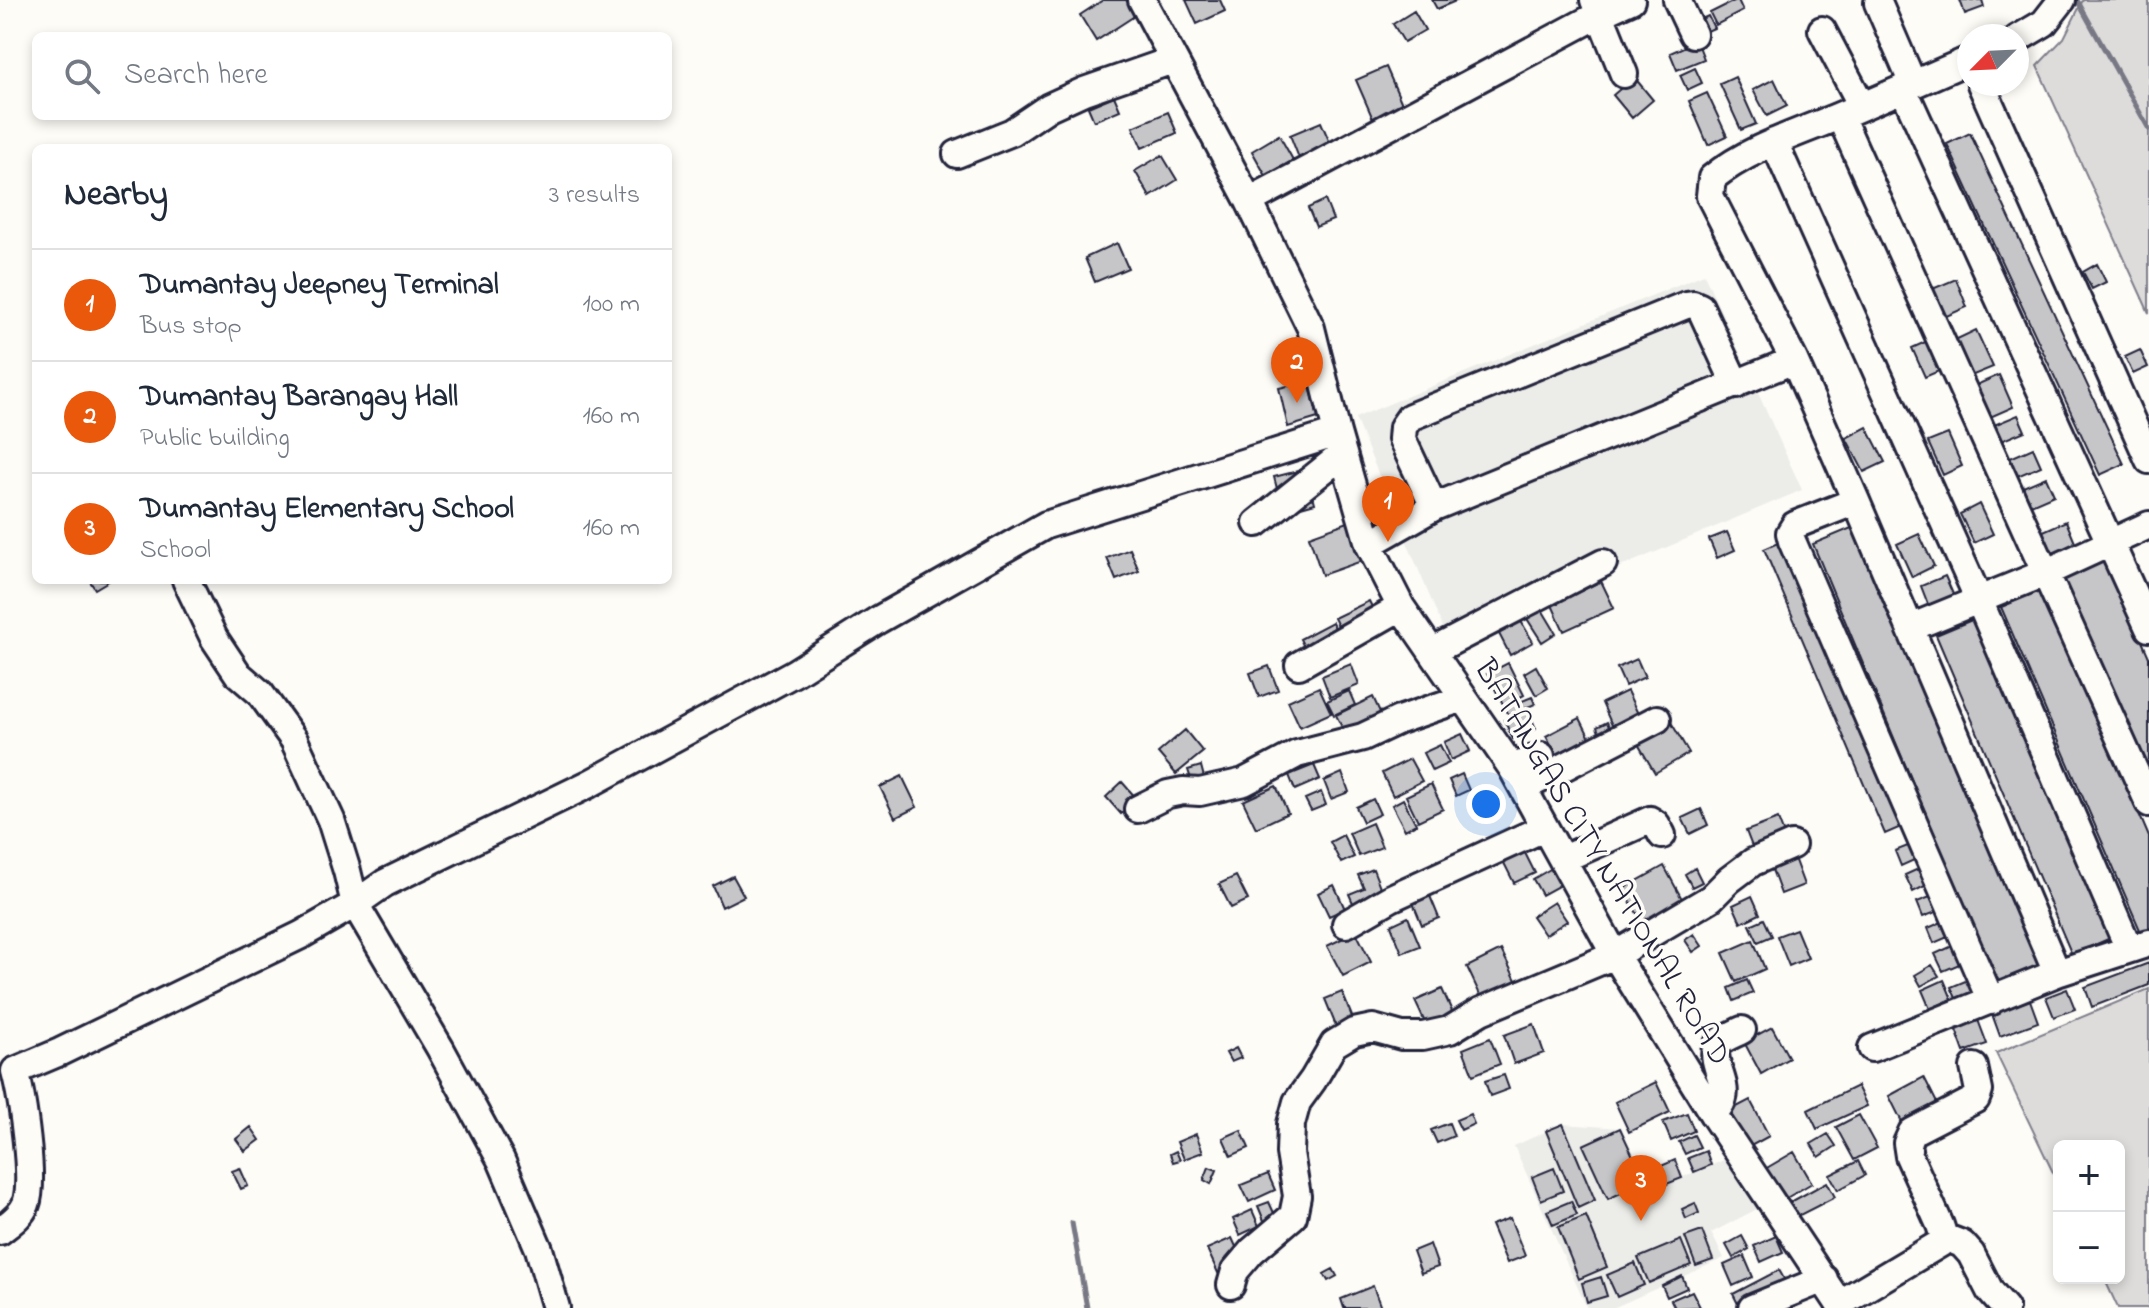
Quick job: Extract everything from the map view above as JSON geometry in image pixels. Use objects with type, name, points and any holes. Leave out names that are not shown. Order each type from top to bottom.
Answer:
[{"type":"street","name":"BATANGAS CITY NATIONAL ROAD","points":[[1142,0],[1249,201],[1311,328],[1369,544],[1401,607],[1517,778],[1615,955],[1713,1114],[1840,1306]]},
{"type":"street","points":[[1249,201],[1597,7],[1631,0]]},
{"type":"street","points":[[1677,0],[1693,34]]},
{"type":"street","points":[[2029,32],[2044,23],[2061,1]]},
{"type":"street","points":[[1878,3],[1908,86],[2149,628]]},
{"type":"street","points":[[1597,7],[1624,74]]},
{"type":"street","points":[[1822,30],[1851,111],[2045,573],[2149,803]]},
{"type":"street","points":[[957,154],[1012,132],[1049,107],[1084,91],[1173,60]]},
{"type":"street","points":[[1957,65],[1774,142],[1725,167],[1712,178],[1710,196],[1794,360],[2057,973]]},
{"type":"street","points":[[1986,96],[2149,460]]},
{"type":"street","points":[[1774,142],[1979,600],[2139,946],[2057,973],[1872,1048]]},
{"type":"street","points":[[1434,507],[1402,439],[1403,427],[1410,417],[1686,305],[1700,307],[1736,385]]},
{"type":"street","points":[[1369,544],[1434,507],[1794,360]]},
{"type":"street","points":[[1257,523],[1340,443]]},
{"type":"street","points":[[0,1231],[20,1214],[29,1193],[22,1098],[7,1073],[60,1052],[301,935],[385,883],[589,784],[794,673],[878,620],[1046,525],[1340,443]]},
{"type":"street","points":[[1856,501],[1795,525],[1790,533],[1792,541],[1991,1001]]},
{"type":"street","points":[[1910,628],[2045,573],[2149,525]]},
{"type":"street","points":[[1433,651],[1603,563]]},
{"type":"street","points":[[188,584],[214,638],[238,674],[260,693],[294,740],[331,820],[355,904],[440,1048],[501,1160],[539,1249],[556,1308]]},
{"type":"street","points":[[1299,665],[1401,607]]},
{"type":"street","points":[[1138,809],[1168,794],[1200,792],[1244,782],[1297,754],[1363,737],[1399,720],[1463,698]]},
{"type":"street","points":[[1517,778],[1657,719]]},
{"type":"street","points":[[1517,778],[1541,756]]},
{"type":"street","points":[[1563,859],[1650,820],[1662,835]]},
{"type":"street","points":[[1346,924],[1391,898],[1544,828]]},
{"type":"street","points":[[1231,1285],[1235,1271],[1252,1251],[1293,1216],[1297,1196],[1290,1153],[1291,1124],[1297,1102],[1334,1044],[1354,1032],[1373,1028],[1402,1036],[1423,1036],[1450,1030],[1481,1011],[1615,955],[1711,898],[1753,862],[1792,845]]},
{"type":"street","points":[[1713,1114],[1725,1095],[1716,1061],[1716,1048],[1721,1041],[1742,1030]]},
{"type":"street","points":[[1974,1067],[1979,1091],[1976,1099],[1912,1132],[1907,1143],[1909,1156],[1944,1237],[1962,1244],[1971,1254],[1990,1291],[2005,1308]]},
{"type":"street","points":[[1840,1306],[1941,1243],[1944,1237]]},
{"type":"street","points":[[1752,1308],[1824,1279]]},
{"type":"shaded area","points":[[2083,0],[2149,0],[2149,313],[2037,66],[2064,38]]},
{"type":"shaded area","points":[[1704,274],[1802,490],[1448,640],[1355,418]]},
{"type":"shaded area","points":[[2149,989],[2149,1308],[2118,1308],[2107,1284],[2125,1284],[2125,1140],[2053,1140],[2053,1172],[1996,1053]]},
{"type":"shaded area","points":[[1563,1124],[1620,1128],[1654,1189],[1729,1158],[1757,1209],[1711,1233],[1724,1258],[1613,1308],[1587,1308],[1514,1146]]},
{"type":"building","points":[[1103,0],[1126,0],[1136,15],[1096,41],[1080,15]]},
{"type":"building","points":[[1186,0],[1220,0],[1225,11],[1197,24]]},
{"type":"building","points":[[1432,0],[1458,0],[1437,9]]},
{"type":"building","points":[[1736,0],[1743,11],[1716,25],[1710,13]]},
{"type":"building","points":[[1960,0],[1982,0],[1984,7],[1965,14]]},
{"type":"building","points":[[1414,11],[1425,30],[1404,42],[1393,24]]},
{"type":"building","points":[[1708,16],[1714,28],[1705,32],[1699,20]]},
{"type":"building","points":[[1697,41],[1704,59],[1677,70],[1670,53]]},
{"type":"building","points":[[1386,67],[1403,106],[1373,119],[1356,80]]},
{"type":"building","points":[[1695,68],[1702,83],[1687,90],[1680,75]]},
{"type":"building","points":[[1634,77],[1653,100],[1632,118],[1613,95]]},
{"type":"building","points":[[1735,77],[1756,124],[1741,130],[1720,84]]},
{"type":"building","points":[[1774,79],[1787,106],[1767,116],[1753,90]]},
{"type":"building","points":[[1707,93],[1727,136],[1708,145],[1689,101]]},
{"type":"building","points":[[1114,96],[1120,110],[1094,121],[1088,107]]},
{"type":"building","points":[[1168,112],[1177,133],[1142,148],[1133,127]]},
{"type":"building","points":[[1321,122],[1331,145],[1299,158],[1290,135]]},
{"type":"building","points":[[1970,133],[2124,464],[2100,475],[1947,144]]},
{"type":"building","points":[[1279,135],[1293,160],[1266,176],[1252,151]]},
{"type":"building","points":[[1162,155],[1177,180],[1150,197],[1135,171]]},
{"type":"building","points":[[1325,200],[1333,220],[1316,227],[1308,208]]},
{"type":"building","points":[[1117,243],[1128,268],[1095,282],[1085,258]]},
{"type":"building","points":[[2097,264],[2106,282],[2092,289],[2083,272]]},
{"type":"building","points":[[1956,279],[1967,307],[1942,318],[1930,290]]},
{"type":"building","points":[[1976,330],[1993,367],[1971,376],[1955,340]]},
{"type":"building","points":[[1934,338],[1948,367],[1925,377],[1912,348]]},
{"type":"building","points":[[2140,350],[2148,367],[2133,374],[2125,357]]},
{"type":"building","points":[[1999,375],[2013,407],[1988,418],[1974,386]]},
{"type":"building","points":[[1309,381],[1318,418],[1288,427],[1279,388]]},
{"type":"building","points":[[2018,415],[2025,431],[2001,441],[1994,425]]},
{"type":"building","points":[[1867,427],[1885,462],[1864,472],[1846,438]]},
{"type":"building","points":[[1948,434],[1962,466],[1943,475],[1928,442]]},
{"type":"building","points":[[2033,448],[2041,466],[2015,477],[2008,459]]},
{"type":"building","points":[[1306,469],[1315,503],[1283,512],[1274,477]]},
{"type":"building","points":[[2046,477],[2054,495],[2031,505],[2023,487]]},
{"type":"building","points":[[1979,504],[1993,534],[1974,543],[1960,514]]},
{"type":"building","points":[[2066,521],[2076,545],[2051,556],[2041,532]]},
{"type":"building","points":[[1348,522],[1362,561],[1322,575],[1309,536]]},
{"type":"building","points":[[1861,524],[2047,972],[2000,992],[1813,544]]},
{"type":"building","points":[[1727,532],[1735,550],[1717,558],[1709,539]]},
{"type":"building","points":[[1919,534],[1934,566],[1912,577],[1897,544]]},
{"type":"building","points":[[1787,539],[1908,824],[1885,834],[1764,549]]},
{"type":"building","points":[[1130,549],[1139,571],[1116,580],[1107,558]]},
{"type":"building","points":[[2105,557],[2149,657],[2149,782],[2059,577]]},
{"type":"building","points":[[1945,576],[1956,601],[1931,612],[1921,586]]},
{"type":"building","points":[[1601,581],[1614,608],[1564,631],[1552,605]]},
{"type":"building","points":[[2043,589],[2149,837],[2149,935],[2143,937],[2001,607]]},
{"type":"building","points":[[1369,601],[1377,617],[1342,634],[1334,618]]},
{"type":"building","points":[[1541,608],[1556,633],[1542,642],[1526,617]]},
{"type":"building","points":[[1518,616],[1533,642],[1510,655],[1496,628]]},
{"type":"building","points":[[1979,617],[2115,936],[2072,955],[1936,635]]},
{"type":"building","points":[[1332,622],[1341,639],[1308,655],[1300,639]]},
{"type":"building","points":[[1637,659],[1645,677],[1625,686],[1617,668]]},
{"type":"building","points":[[1508,663],[1524,695],[1504,706],[1487,674]]},
{"type":"building","points":[[1351,664],[1359,685],[1330,697],[1322,676]]},
{"type":"building","points":[[1269,666],[1278,690],[1259,697],[1250,673]]},
{"type":"building","points":[[1536,666],[1548,688],[1536,695],[1524,673]]},
{"type":"building","points":[[1319,687],[1331,713],[1300,727],[1288,701]]},
{"type":"building","points":[[1349,691],[1355,705],[1334,715],[1327,701]]},
{"type":"building","points":[[1627,691],[1641,720],[1615,732],[1602,703]]},
{"type":"building","points":[[1373,697],[1385,723],[1348,740],[1336,715]]},
{"type":"building","points":[[1532,697],[1535,704],[1509,715],[1505,708]]},
{"type":"building","points":[[1528,710],[1536,729],[1513,739],[1504,720]]},
{"type":"building","points":[[1668,717],[1689,753],[1655,773],[1634,737]]},
{"type":"building","points":[[1580,718],[1594,746],[1560,763],[1546,736]]},
{"type":"building","points":[[1607,722],[1613,736],[1602,740],[1597,727]]},
{"type":"building","points":[[1185,730],[1203,752],[1176,774],[1158,753]]},
{"type":"building","points":[[1462,734],[1470,751],[1451,760],[1444,742]]},
{"type":"building","points":[[1440,745],[1449,763],[1432,771],[1423,753]]},
{"type":"building","points":[[1410,759],[1422,781],[1393,796],[1382,773]]},
{"type":"building","points":[[1314,765],[1320,779],[1295,790],[1289,775]]},
{"type":"building","points":[[1201,766],[1206,785],[1194,788],[1188,770]]},
{"type":"building","points":[[1342,773],[1349,792],[1331,799],[1324,781]]},
{"type":"building","points":[[1462,774],[1469,790],[1456,796],[1449,780]]},
{"type":"building","points":[[902,776],[917,807],[895,818],[880,787]]},
{"type":"building","points":[[1122,782],[1137,799],[1121,814],[1106,797]]},
{"type":"building","points":[[1431,784],[1443,809],[1418,821],[1406,796]]},
{"type":"building","points":[[1276,786],[1288,813],[1256,828],[1243,801]]},
{"type":"building","points":[[1321,792],[1326,805],[1311,811],[1305,799]]},
{"type":"building","points":[[1373,799],[1380,814],[1363,822],[1356,807]]},
{"type":"building","points":[[1403,799],[1416,824],[1405,830],[1392,805]]},
{"type":"building","points":[[1701,809],[1708,825],[1690,834],[1682,818]]},
{"type":"building","points":[[1778,819],[1788,845],[1756,857],[1746,831]]},
{"type":"building","points":[[1372,823],[1382,847],[1359,856],[1349,833]]},
{"type":"building","points":[[1343,835],[1354,857],[1341,863],[1330,842]]},
{"type":"building","points":[[1918,842],[1923,856],[1901,866],[1895,851]]},
{"type":"building","points":[[1521,845],[1535,873],[1514,883],[1500,855]]},
{"type":"building","points":[[1794,858],[1804,885],[1781,894],[1771,867]]},
{"type":"building","points":[[1927,865],[1935,881],[1913,892],[1905,875]]},
{"type":"building","points":[[1664,866],[1687,908],[1647,931],[1623,889]]},
{"type":"building","points":[[1552,868],[1562,884],[1542,895],[1533,879]]},
{"type":"building","points":[[1695,868],[1702,882],[1692,887],[1685,874]]},
{"type":"building","points":[[1373,869],[1382,892],[1357,912],[1349,894],[1364,888],[1358,875]]},
{"type":"building","points":[[733,876],[744,896],[722,907],[713,886]]},
{"type":"building","points":[[1236,876],[1248,900],[1231,908],[1219,884]]},
{"type":"building","points":[[1334,885],[1345,909],[1329,916],[1318,893]]},
{"type":"building","points":[[1938,894],[1944,909],[1923,917],[1917,902]]},
{"type":"building","points":[[1430,896],[1439,918],[1422,925],[1413,903]]},
{"type":"building","points":[[1752,896],[1760,914],[1741,923],[1733,905]]},
{"type":"building","points":[[1554,902],[1567,921],[1545,935],[1532,916]]},
{"type":"building","points":[[1408,917],[1420,946],[1402,953],[1391,925]]},
{"type":"building","points":[[1951,918],[1957,933],[1934,943],[1928,928]]},
{"type":"building","points":[[1764,919],[1772,936],[1758,942],[1750,925]]},
{"type":"building","points":[[1796,929],[1808,958],[1789,966],[1777,936]]},
{"type":"building","points":[[1356,932],[1371,962],[1343,976],[1327,946]]},
{"type":"building","points":[[1694,934],[1702,946],[1693,952],[1685,940]]},
{"type":"building","points":[[1753,940],[1765,969],[1736,982],[1723,953]]},
{"type":"building","points":[[1961,942],[1969,960],[1943,971],[1935,954]]},
{"type":"building","points":[[1501,950],[1517,982],[1482,999],[1467,967]]},
{"type":"building","points":[[2149,963],[2149,985],[2092,1007],[2085,987]]},
{"type":"building","points":[[1932,965],[1939,976],[1921,986],[1915,975]]},
{"type":"building","points":[[1975,977],[1982,995],[1959,1005],[1951,987]]},
{"type":"building","points":[[1747,980],[1753,993],[1734,1001],[1729,988]]},
{"type":"building","points":[[1944,980],[1952,999],[1930,1009],[1922,990]]},
{"type":"building","points":[[1442,989],[1455,1018],[1428,1029],[1415,1001]]},
{"type":"building","points":[[2067,989],[2075,1009],[2054,1017],[2046,997]]},
{"type":"building","points":[[1342,992],[1353,1019],[1336,1026],[1325,999]]},
{"type":"building","points":[[2030,1000],[2038,1022],[2000,1036],[1992,1014]]},
{"type":"building","points":[[1978,1020],[1987,1044],[1964,1052],[1955,1027]]},
{"type":"building","points":[[1534,1024],[1544,1053],[1514,1064],[1504,1035]]},
{"type":"building","points":[[1772,1027],[1789,1058],[1761,1074],[1744,1042]]},
{"type":"building","points":[[1490,1038],[1500,1064],[1473,1075],[1463,1049]]},
{"type":"building","points":[[1236,1048],[1241,1058],[1231,1062],[1226,1053]]},
{"type":"building","points":[[1504,1075],[1509,1089],[1490,1096],[1485,1081]]},
{"type":"building","points":[[1924,1077],[1939,1107],[1904,1126],[1889,1096]]},
{"type":"building","points":[[1656,1082],[1670,1112],[1629,1132],[1615,1102]]},
{"type":"building","points":[[1857,1086],[1867,1106],[1817,1129],[1808,1110]]},
{"type":"building","points":[[1750,1100],[1769,1136],[1749,1147],[1729,1111]]},
{"type":"building","points":[[1687,1113],[1694,1131],[1671,1141],[1663,1122]]},
{"type":"building","points":[[1470,1114],[1474,1124],[1461,1130],[1456,1120]]},
{"type":"building","points":[[1859,1115],[1877,1148],[1854,1160],[1836,1127]]},
{"type":"building","points":[[1449,1123],[1454,1136],[1437,1143],[1431,1130]]},
{"type":"building","points":[[1563,1124],[1595,1200],[1578,1208],[1546,1131]]},
{"type":"building","points":[[251,1127],[260,1140],[245,1151],[236,1139]]},
{"type":"building","points":[[1620,1128],[1645,1182],[1608,1199],[1583,1145]]},
{"type":"building","points":[[1241,1130],[1249,1148],[1231,1156],[1223,1138]]},
{"type":"building","points":[[1196,1134],[1203,1152],[1184,1159],[1177,1142]]},
{"type":"building","points":[[1828,1134],[1836,1146],[1819,1157],[1811,1144]]},
{"type":"building","points":[[1694,1135],[1700,1147],[1685,1154],[1679,1142]]},
{"type":"building","points":[[1176,1151],[1180,1160],[1173,1162],[1170,1154]]},
{"type":"building","points":[[1706,1151],[1711,1165],[1694,1172],[1688,1158]]},
{"type":"building","points":[[1794,1152],[1812,1183],[1783,1200],[1765,1169]]},
{"type":"building","points":[[1675,1160],[1682,1178],[1654,1189],[1647,1172]]},
{"type":"building","points":[[1858,1161],[1865,1175],[1838,1190],[1830,1175]]},
{"type":"building","points":[[1209,1167],[1217,1170],[1211,1184],[1204,1180]]},
{"type":"building","points":[[240,1168],[248,1186],[241,1189],[232,1171]]},
{"type":"building","points":[[1554,1168],[1563,1191],[1541,1200],[1532,1177]]},
{"type":"building","points":[[1268,1174],[1275,1190],[1249,1202],[1241,1185]]},
{"type":"building","points":[[1827,1182],[1835,1197],[1794,1218],[1787,1204]]},
{"type":"building","points":[[1571,1201],[1577,1215],[1553,1225],[1547,1211]]},
{"type":"building","points":[[1269,1202],[1279,1224],[1267,1228],[1258,1206]]},
{"type":"building","points":[[1695,1203],[1699,1213],[1686,1219],[1682,1209]]},
{"type":"building","points":[[1252,1210],[1259,1226],[1240,1235],[1233,1219]]},
{"type":"building","points":[[1586,1216],[1607,1267],[1579,1279],[1558,1227]]},
{"type":"building","points":[[1510,1218],[1525,1256],[1507,1263],[1491,1225]]},
{"type":"building","points":[[1702,1231],[1713,1260],[1696,1266],[1685,1237]]},
{"type":"building","points":[[1742,1236],[1749,1249],[1733,1258],[1726,1245]]},
{"type":"building","points":[[1776,1236],[1783,1252],[1761,1262],[1754,1246]]},
{"type":"building","points":[[1232,1238],[1243,1262],[1218,1273],[1207,1249]]},
{"type":"building","points":[[1681,1240],[1691,1265],[1649,1283],[1638,1258]]},
{"type":"building","points":[[1430,1244],[1438,1267],[1421,1273],[1413,1251]]},
{"type":"building","points":[[1744,1256],[1753,1277],[1733,1286],[1724,1265]]},
{"type":"building","points":[[1635,1263],[1644,1285],[1617,1297],[1607,1275]]},
{"type":"building","points":[[1333,1269],[1337,1276],[1328,1281],[1324,1274]]},
{"type":"building","points":[[1779,1270],[1787,1284],[1740,1308],[1733,1294]]},
{"type":"building","points":[[1682,1276],[1687,1288],[1667,1297],[1662,1286]]},
{"type":"building","points":[[1601,1277],[1607,1296],[1587,1302],[1582,1283]]},
{"type":"building","points":[[1373,1286],[1381,1308],[1344,1308],[1341,1299]]},
{"type":"building","points":[[1692,1291],[1700,1307],[1675,1308],[1671,1300]]},
{"type":"waterway","points":[[2077,0],[2149,129]]},
{"type":"waterway","points":[[1072,1223],[1087,1308]]},
{"type":"place","name":"Dumantay Barangay Hall","points":[[1297,403]]},
{"type":"place","name":"Dumantay Jeepney Terminal","points":[[1388,542]]},
{"type":"place","name":"Dumantay Elementary School","points":[[1641,1221]]}]
